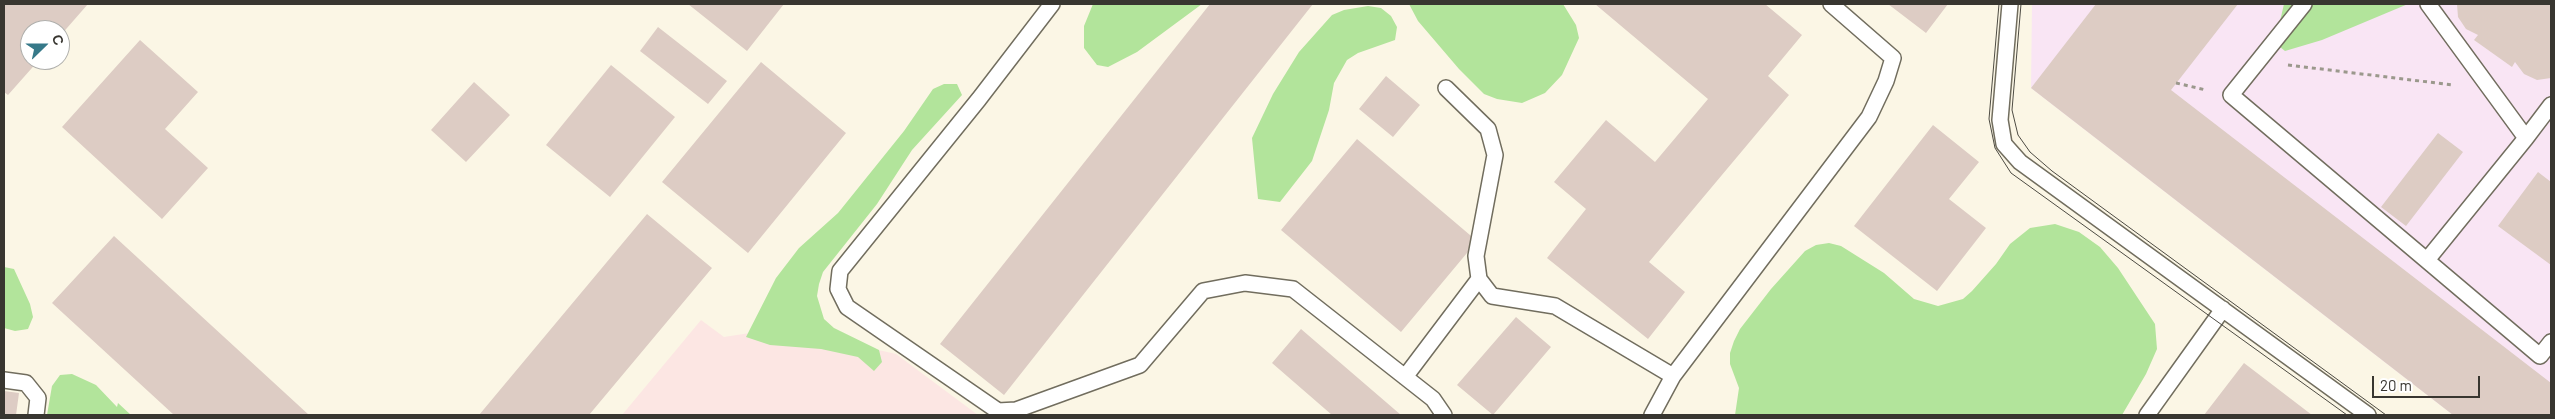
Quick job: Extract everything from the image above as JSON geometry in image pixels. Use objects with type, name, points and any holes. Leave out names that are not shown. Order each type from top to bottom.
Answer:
[{"type":"lane","points":[[1052,4],[979,99],[840,271],[838,289],[847,307],[998,410],[1016,410],[1140,365],[1202,291],[1245,282],[1293,289],[1405,377],[1432,400],[1444,415]]},
{"type":"lane","points":[[1652,415],[1673,376],[1869,117],[1886,81],[1893,58],[1831,4]]},
{"type":"lane","points":[[2010,4],[2000,120],[2004,144],[2020,162],[2368,415]]},
{"type":"lane","points":[[2304,4],[2231,95],[2540,356],[2551,342]]},
{"type":"lane","points":[[2431,5],[2526,138]]},
{"type":"lane","points":[[1446,88],[1488,130],[1495,155],[1476,256],[1479,279],[1492,296],[1555,306],[1673,376]]},
{"type":"lane","points":[[2427,260],[2551,105]]},
{"type":"lane","points":[[1405,377],[1479,279]]},
{"type":"lane","points":[[2147,415],[2223,309]]},
{"type":"lane","points":[[4,380],[26,383],[38,398],[36,415]]},
{"type":"path","points":[[2258,62],[2490,89]]},
{"type":"shaded area","points":[[2032,4],[2551,4],[2551,415],[2453,415],[2031,88]]},
{"type":"shaded area","points":[[701,320],[724,337],[782,328],[896,354],[978,415],[622,415]]},
{"type":"green space","points":[[1093,4],[1202,4],[1137,52],[1108,67],[1097,65],[1084,48],[1084,26]]},
{"type":"green space","points":[[1409,4],[1563,4],[1576,25],[1579,38],[1562,75],[1545,93],[1522,103],[1497,99],[1484,94],[1459,69],[1418,21]]},
{"type":"green space","points":[[2284,4],[2408,4],[2322,40],[2285,51],[2275,43]]},
{"type":"green space","points":[[1368,6],[1381,8],[1391,16],[1397,27],[1395,40],[1358,53],[1347,60],[1334,83],[1329,110],[1312,161],[1280,202],[1258,199],[1252,138],[1273,94],[1299,52],[1332,15],[1344,10]]},
{"type":"green space","points":[[944,84],[957,84],[962,95],[912,150],[877,204],[823,272],[819,284],[817,296],[824,319],[834,328],[879,350],[882,362],[874,371],[858,357],[821,349],[770,345],[746,337],[776,278],[799,248],[838,213],[904,131],[933,89]]},
{"type":"green space","points":[[2055,224],[2079,232],[2100,247],[2118,268],[2155,324],[2157,349],[2146,374],[2122,415],[1735,415],[1739,388],[1730,364],[1730,353],[1734,341],[1740,329],[1771,289],[1805,251],[1816,245],[1829,243],[1841,246],[1884,273],[1914,299],[1938,306],[1963,299],[1996,264],[2010,244],[2030,228]]},
{"type":"green space","points":[[4,267],[14,269],[30,304],[33,317],[28,329],[15,331],[4,328]]},
{"type":"green space","points":[[72,374],[96,385],[117,407],[118,403],[131,415],[47,415],[52,386],[60,375]]},
{"type":"building","points":[[4,4],[88,4],[70,25],[70,20],[20,20],[20,70],[30,70],[8,95],[4,92]]},
{"type":"building","points":[[688,4],[784,4],[747,51]]},
{"type":"building","points":[[1210,4],[1313,4],[1004,395],[940,344]]},
{"type":"building","points":[[1595,4],[1765,4],[1802,35],[1768,76],[1789,95],[1649,262],[1685,292],[1648,339],[1547,258],[1586,209],[1554,182],[1606,120],[1655,162],[1708,99]]},
{"type":"building","points":[[1888,4],[1948,4],[1926,33]]},
{"type":"building","points":[[2096,4],[2238,4],[2171,90],[2551,383],[2551,415],[2453,415],[2031,88]]},
{"type":"building","points":[[2457,4],[2551,4],[2551,78],[2537,80],[2524,74],[2515,62],[2512,67],[2474,40],[2478,35],[2466,29],[2458,17]]},
{"type":"building","points":[[658,27],[727,81],[708,104],[640,51]]},
{"type":"building","points":[[140,40],[198,92],[165,129],[208,168],[162,219],[62,127]]},
{"type":"building","points":[[761,62],[846,133],[748,253],[662,182]]},
{"type":"building","points":[[611,65],[675,117],[610,197],[546,145]]},
{"type":"building","points":[[1386,76],[1420,105],[1393,137],[1359,109]]},
{"type":"building","points":[[474,82],[510,115],[466,162],[431,130]]},
{"type":"building","points":[[1933,125],[1979,162],[1949,199],[1986,228],[1937,291],[1854,226]]},
{"type":"building","points":[[2438,133],[2463,152],[2406,226],[2381,207]]},
{"type":"building","points":[[1357,139],[1477,241],[1401,332],[1281,230]]},
{"type":"building","points":[[2538,172],[2551,182],[2551,265],[2498,226]]},
{"type":"building","points":[[647,214],[712,268],[589,415],[479,415]]},
{"type":"building","points":[[114,236],[309,415],[174,415],[52,303]]},
{"type":"building","points":[[1516,317],[1551,347],[1493,415],[1457,385]]},
{"type":"building","points":[[1301,329],[1401,415],[1332,415],[1272,363]]},
{"type":"building","points":[[2244,363],[2312,415],[2204,415]]},
{"type":"building","points":[[4,391],[19,393],[16,415],[4,415]]},
{"type":"tram line","points":[[1999,4],[1989,119],[1995,148],[2011,173],[2347,415]]},
{"type":"tram line","points":[[2021,4],[2012,110],[2018,135],[2030,152],[2052,171],[2386,415]]}]
